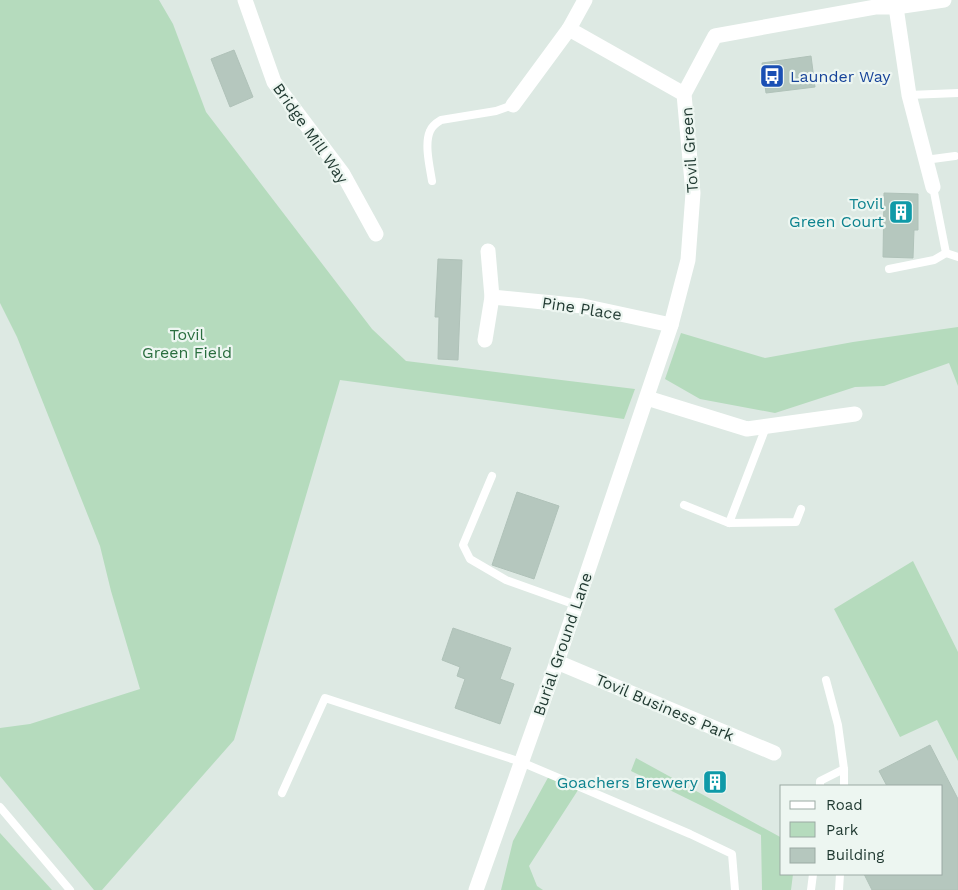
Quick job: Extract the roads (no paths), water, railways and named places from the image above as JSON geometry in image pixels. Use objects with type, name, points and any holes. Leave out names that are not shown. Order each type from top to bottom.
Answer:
[{"type":"street","name":"Bridge Mill Way","points":[[245,0],[274,82],[343,174],[376,234]]},
{"type":"street","points":[[513,105],[569,28],[585,0]]},
{"type":"street","points":[[874,4],[896,7],[944,0]]},
{"type":"street","name":"Tovil Green","points":[[646,398],[671,325],[688,260],[693,192],[684,94],[715,36],[874,4]]},
{"type":"street","points":[[896,7],[909,95],[933,187]]},
{"type":"street","points":[[569,28],[684,94]]},
{"type":"street","points":[[485,340],[492,297],[488,250]]},
{"type":"street","name":"Pine Place","points":[[492,297],[583,306],[671,325]]},
{"type":"street","points":[[646,398],[747,429],[855,414]]},
{"type":"street","name":"Burial Ground Lane","points":[[476,890],[646,398]]},
{"type":"street","name":"Tovil Business Park","points":[[556,662],[774,753]]},
{"type":"lane","points":[[909,95],[958,93]]},
{"type":"lane","points":[[432,181],[428,143],[429,132],[434,125],[441,120],[496,111],[513,105]]},
{"type":"lane","points":[[925,160],[955,156]]},
{"type":"lane","points":[[933,187],[946,253]]},
{"type":"lane","points":[[889,269],[934,260],[946,253],[958,257]]},
{"type":"lane","points":[[729,523],[766,427]]},
{"type":"lane","points":[[492,476],[463,545],[470,559],[506,580],[576,605]]},
{"type":"lane","points":[[684,505],[729,523],[796,522],[800,509]]},
{"type":"lane","points":[[826,680],[838,725],[844,769],[844,785]]},
{"type":"lane","points":[[282,793],[325,698],[521,762],[732,854],[735,890]]},
{"type":"lane","points":[[820,785],[820,781],[844,769]]},
{"type":"lane","points":[[0,807],[70,890]]},
{"type":"lane","points":[[811,890],[812,875]]},
{"type":"lane","points":[[839,890],[840,875]]},
{"type":"place","name":"Launder Way","points":[[772,76]]},
{"type":"place","name":"Tovil Green Court","points":[[901,212]]},
{"type":"place","name":"Goachers Brewery","points":[[715,782]]},
{"type":"park label","name":"Tovil Green Field","points":[[187,343]]}]
